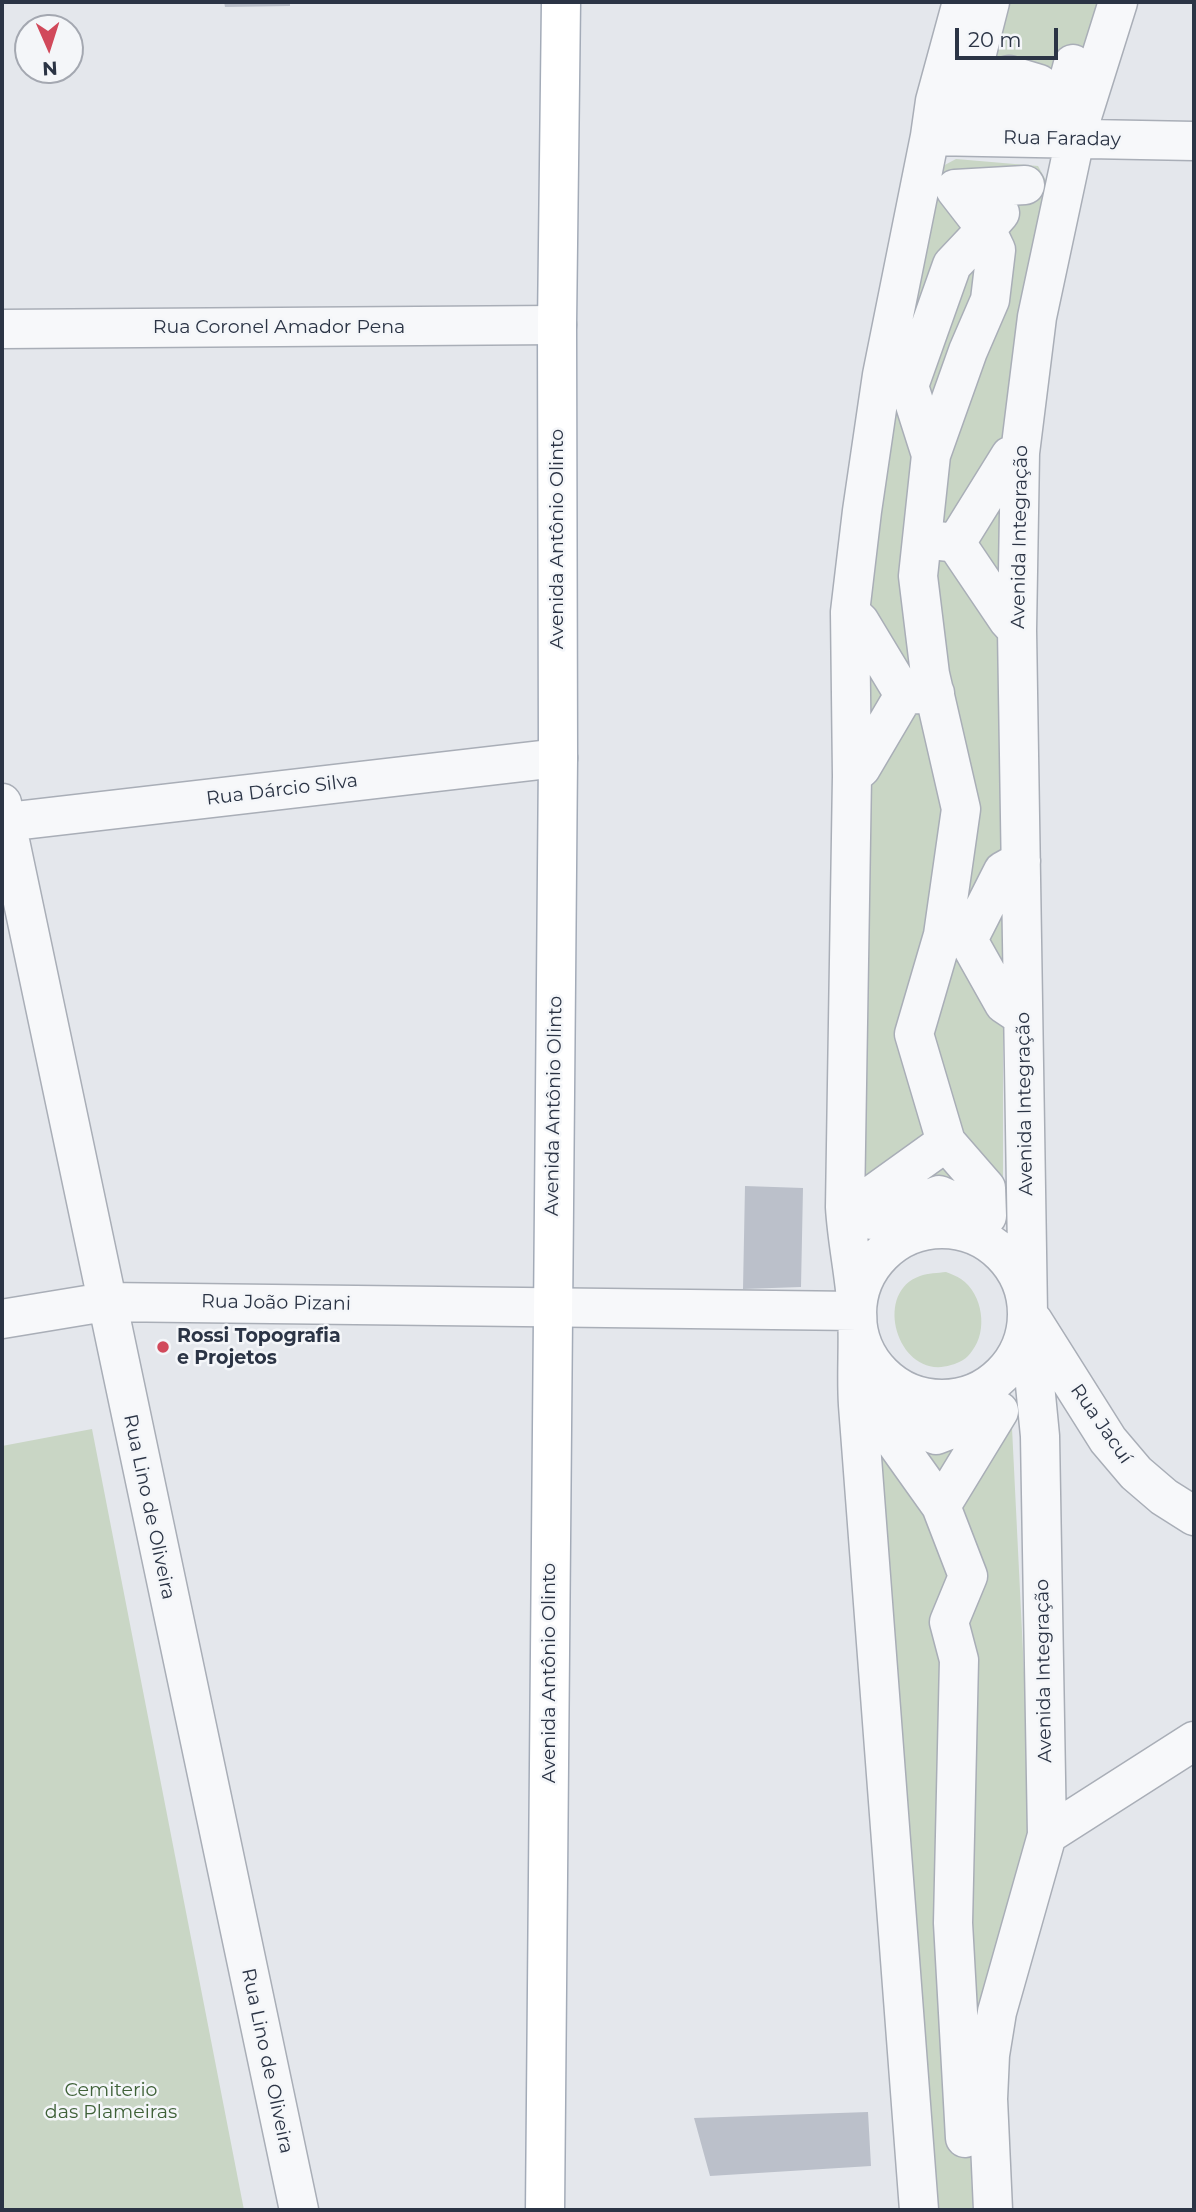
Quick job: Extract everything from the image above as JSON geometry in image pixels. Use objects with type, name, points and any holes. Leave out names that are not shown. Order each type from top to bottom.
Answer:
[{"type":"main road","name":"Avenida Antônio Olinto","points":[[545,2210],[558,758],[557,325],[561,2]]},
{"type":"street","points":[[919,2210],[858,1405],[857,1311],[860,1291],[868,1273],[880,1256],[895,1243],[914,1234],[953,1230],[973,1235],[991,1244],[1006,1258],[1018,1274],[1028,1313],[1026,1332],[1019,1350],[996,1380],[961,1397],[942,1399],[923,1396],[904,1390],[888,1380],[875,1366],[859,1331],[857,1311],[847,1237],[845,1207],[852,776],[850,612],[882,375],[944,110],[962,2]]},
{"type":"street","points":[[944,110],[990,2]]},
{"type":"street","points":[[944,110],[978,83],[1009,75],[1039,84],[1061,102],[1090,2]]},
{"type":"street","name":"Avenida Integração","points":[[993,2210],[988,2099],[990,2055],[997,2011],[1047,1835],[1040,1436],[1028,1313],[1017,631],[1020,453],[1037,317],[1074,139],[1118,2]]},
{"type":"street","name":"Rua Faraday","points":[[944,110],[1074,139],[1194,141]]},
{"type":"street","points":[[986,229],[952,265],[909,386],[931,455],[939,541],[1017,631]]},
{"type":"street","name":"Rua Coronel Amador Pena","points":[[2,329],[557,325]]},
{"type":"street","points":[[852,776],[919,694],[930,674],[918,576],[939,541],[1010,456],[1020,453]]},
{"type":"street","points":[[850,612],[919,694],[961,809],[956,938],[1004,1004],[1023,1016]]},
{"type":"street","name":"Rua Dárcio Silva","points":[[4,813],[558,758]]},
{"type":"street","name":"Rua Lino de Oliveira","points":[[4,813],[299,2210]]},
{"type":"street","points":[[946,1142],[915,1034],[956,938],[1003,871],[1021,861]]},
{"type":"street","name":"Rua João Pizani","points":[[2,1319],[106,1302],[857,1311]]},
{"type":"street","name":"Rua Jacuí","points":[[1028,1313],[1108,1440],[1136,1473],[1194,1516]]},
{"type":"street","points":[[941,1506],[968,1576],[948,1622],[959,1660],[953,1923],[969,2210]]},
{"type":"street","points":[[1047,1835],[1194,1741]]},
{"type":"green space","points":[[978,2],[1097,2],[1067,111],[949,108]]},
{"type":"green space","points":[[956,159],[1038,166],[1048,184],[1003,871],[1003,1249],[968,1223],[934,1219],[895,1232],[860,1256],[861,570],[941,167]]},
{"type":"green space","points":[[946,1272],[961,1279],[974,1294],[981,1313],[980,1333],[970,1354],[960,1362],[933,1367],[917,1361],[905,1349],[895,1316],[897,1299],[905,1285],[920,1276]]},
{"type":"green space","points":[[1010,1387],[1030,1795],[1026,1850],[968,2107],[973,2210],[929,2210],[864,1394],[947,1418],[980,1408]]},
{"type":"green space","name":"Cemiterio das Plameiras","points":[[92,1429],[244,2210],[2,2210],[2,1446]]},
{"type":"building","points":[[224,2],[290,2],[290,6],[225,7]]},
{"type":"building","points":[[745,1186],[803,1188],[801,1287],[743,1289]]},
{"type":"building","points":[[868,2112],[871,2166],[710,2176],[694,2118]]},
{"type":"place","name":"Rossi Topografia e Projetos","points":[[163,1347]]}]
